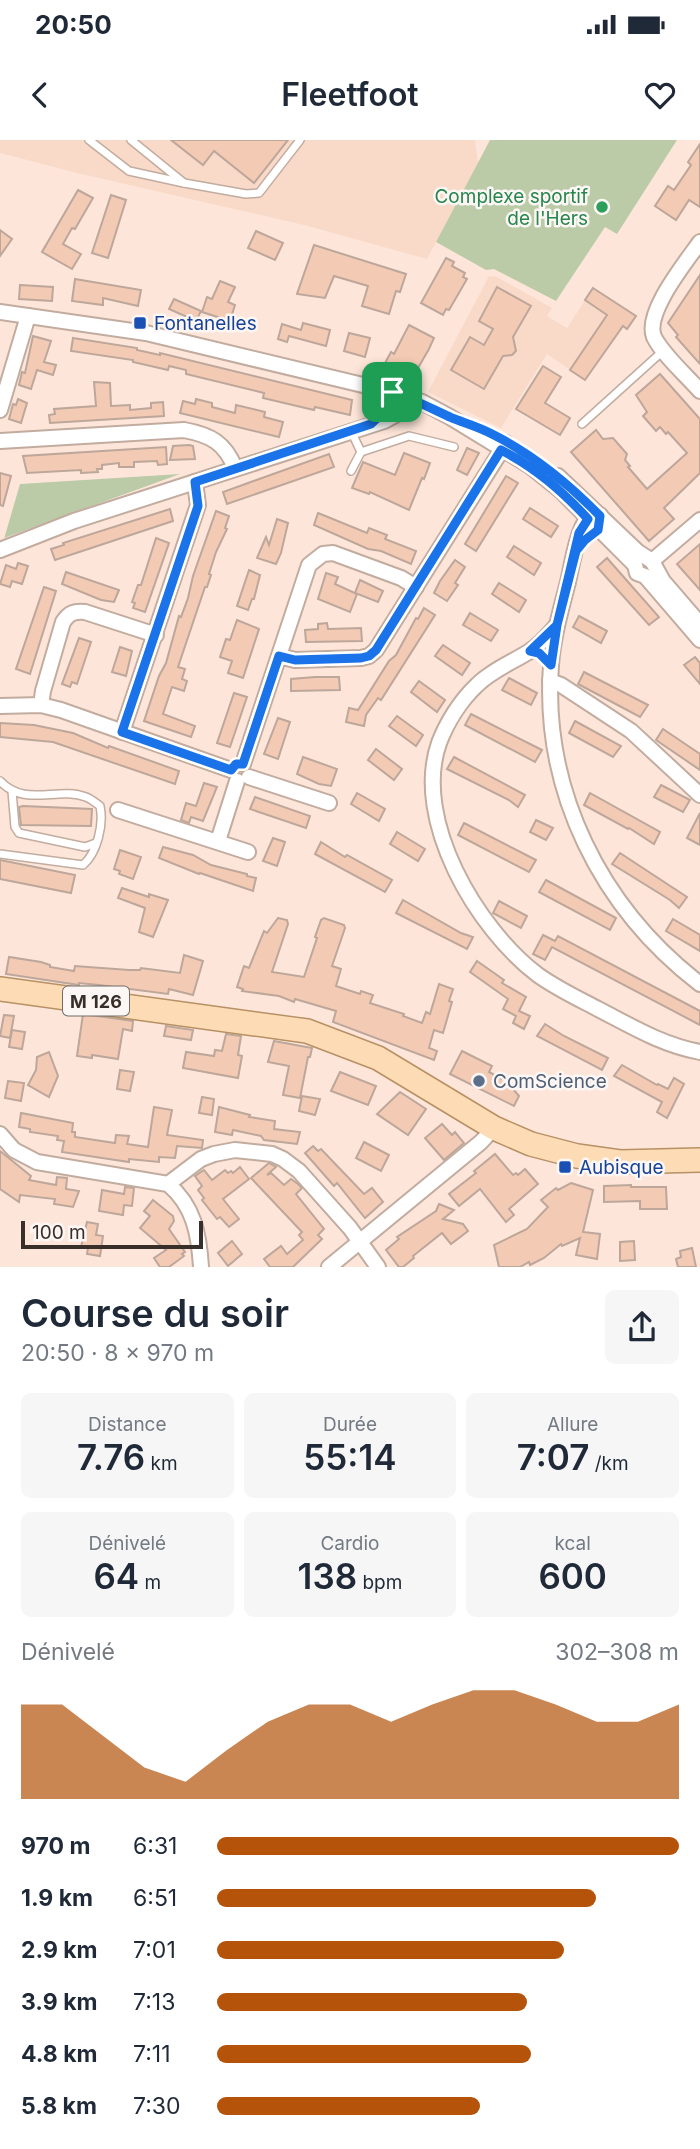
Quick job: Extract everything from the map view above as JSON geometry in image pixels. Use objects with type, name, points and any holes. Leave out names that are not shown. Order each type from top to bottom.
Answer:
[{"type":"main road","name":"M 126","points":[[0,989],[307,1031],[377,1058],[494,1128],[531,1143],[587,1158],[643,1163],[700,1160]]},
{"type":"street","points":[[700,242],[655,311],[652,327],[654,336],[664,350],[700,391]]},
{"type":"street","points":[[0,312],[145,333],[407,397],[504,446],[550,480],[663,581],[700,624]]},
{"type":"street","points":[[0,410],[28,316]]},
{"type":"street","points":[[371,424],[386,410],[392,392]]},
{"type":"street","points":[[0,550],[74,522],[371,424],[394,415],[402,408],[407,397]]},
{"type":"street","points":[[0,441],[184,430],[214,440],[228,453],[235,468]]},
{"type":"street","points":[[279,656],[295,660],[361,658],[376,650],[504,446]]},
{"type":"street","points":[[122,732],[198,506],[195,482]]},
{"type":"street","points":[[646,565],[700,520]]},
{"type":"street","points":[[596,522],[576,551],[557,625],[550,681],[551,729],[556,758],[576,827],[603,878],[644,933],[700,984]]},
{"type":"street","points":[[218,841],[309,565],[323,554],[333,553],[401,578],[416,587]]},
{"type":"street","points":[[646,565],[700,639]]},
{"type":"street","points":[[41,705],[63,622],[68,615],[76,611],[85,612],[156,635]]},
{"type":"street","points":[[557,625],[530,651],[478,684],[458,708],[439,743],[434,775],[435,808],[442,840],[457,875],[493,929],[537,974],[649,1036],[679,1048],[700,1052]]},
{"type":"street","points":[[530,651],[539,653],[551,665]]},
{"type":"street","points":[[550,681],[561,685],[631,731],[700,795]]},
{"type":"street","points":[[0,706],[41,705],[61,710],[329,803]]},
{"type":"street","points":[[118,810],[248,852]]},
{"type":"street","points":[[329,1267],[481,1142],[494,1128]]},
{"type":"street","points":[[0,1135],[14,1150],[37,1162],[168,1184],[179,1193],[192,1215],[200,1240],[201,1267]]},
{"type":"street","points":[[168,1184],[201,1159],[214,1154],[235,1150],[272,1154],[299,1171],[350,1228],[378,1267]]},
{"type":"lane","points":[[89,140],[129,171],[246,194],[258,193],[300,140]]},
{"type":"lane","points":[[131,140],[184,183]]},
{"type":"lane","points":[[582,424],[664,350]]},
{"type":"lane","points":[[350,430],[360,452]]},
{"type":"lane","points":[[351,471],[360,452],[409,436],[454,447]]},
{"type":"lane","points":[[0,781],[12,791],[23,795],[84,796],[100,806],[118,810]]},
{"type":"lane","points":[[12,791],[15,827],[19,833],[85,847],[96,843]]},
{"type":"lane","points":[[0,854],[83,865],[90,859],[96,843],[100,806]]},
{"type":"shaded area","points":[[0,140],[475,140],[478,163],[427,259],[304,225],[0,153]]},
{"type":"shaded area","points":[[489,276],[497,277],[552,308],[547,316],[567,328],[593,288],[636,316],[627,329],[623,326],[585,380],[547,354],[501,428],[428,392]]},
{"type":"green space","points":[[490,140],[677,140],[617,234],[605,227],[556,301],[494,269],[486,270],[436,242]]},
{"type":"green space","points":[[180,474],[4,538],[20,484]]},
{"type":"building","points":[[171,140],[288,140],[254,183],[214,151],[203,165]]},
{"type":"building","points":[[700,144],[700,207],[689,200],[676,220],[655,206],[668,186],[674,190],[691,165],[688,162]]},
{"type":"building","points":[[78,190],[93,198],[63,244],[81,254],[72,269],[42,252]]},
{"type":"building","points":[[111,195],[126,200],[108,258],[92,253]]},
{"type":"building","points":[[0,230],[12,239],[0,256]]},
{"type":"building","points":[[256,231],[283,243],[275,260],[248,248]]},
{"type":"building","points":[[314,245],[406,274],[400,292],[396,291],[389,314],[362,306],[368,286],[334,276],[325,298],[297,294]]},
{"type":"building","points":[[446,258],[454,262],[452,266],[465,273],[463,277],[467,279],[449,310],[446,309],[443,315],[421,303]]},
{"type":"building","points":[[700,275],[700,364],[676,337],[678,335],[668,323]]},
{"type":"building","points":[[75,279],[141,290],[138,306],[103,298],[103,305],[72,301]]},
{"type":"building","points":[[220,281],[235,287],[228,302],[235,305],[230,321],[202,312],[207,297],[212,299]]},
{"type":"building","points":[[20,285],[53,287],[52,301],[19,299]]},
{"type":"building","points":[[497,287],[531,306],[513,337],[516,351],[512,355],[503,356],[484,389],[451,370],[470,337],[484,345],[493,329],[479,321]]},
{"type":"building","points":[[593,288],[636,316],[627,329],[623,326],[585,380],[570,370],[607,315],[585,300]]},
{"type":"building","points":[[174,299],[201,311],[196,321],[169,309]]},
{"type":"building","points":[[303,323],[330,330],[326,346],[289,336],[287,342],[278,339],[282,324],[301,330]]},
{"type":"building","points":[[409,325],[434,338],[429,349],[411,380],[403,378],[400,382],[382,377],[387,367],[384,365],[391,352],[394,354]]},
{"type":"building","points":[[349,333],[370,338],[365,357],[344,351]]},
{"type":"building","points":[[33,336],[51,341],[44,362],[56,365],[53,375],[37,370],[31,389],[19,385],[22,372],[25,373]]},
{"type":"building","points":[[73,338],[160,353],[352,400],[350,415],[263,398],[264,393],[186,374],[186,370],[169,366],[168,370],[133,360],[71,351]]},
{"type":"building","points":[[543,366],[561,377],[545,403],[570,418],[560,435],[516,409]]},
{"type":"building","points":[[660,374],[700,419],[700,473],[664,508],[674,519],[649,541],[571,452],[596,430],[603,439],[613,438],[627,454],[625,460],[630,466],[628,467],[647,489],[687,453],[668,432],[666,434],[660,427],[656,431],[643,416],[647,412],[636,395]]},
{"type":"building","points":[[94,382],[110,383],[111,406],[130,405],[130,410],[151,408],[151,403],[163,402],[164,416],[50,423],[49,415],[55,414],[54,409],[96,406]]},
{"type":"building","points":[[18,399],[27,403],[21,423],[9,419],[13,404],[16,405]]},
{"type":"building","points":[[196,399],[212,403],[212,407],[235,413],[236,405],[265,412],[264,417],[283,422],[279,437],[180,413],[183,401],[195,404]]},
{"type":"building","points":[[173,446],[193,446],[195,459],[170,460]]},
{"type":"building","points":[[166,447],[167,464],[158,465],[157,461],[134,462],[134,467],[119,467],[119,463],[102,465],[102,469],[97,469],[98,472],[81,473],[81,470],[27,473],[23,456]]},
{"type":"building","points":[[467,448],[479,453],[467,475],[457,470]]},
{"type":"building","points":[[404,453],[430,463],[409,510],[370,492],[369,494],[352,488],[363,462],[395,475]]},
{"type":"building","points":[[329,454],[334,467],[227,504],[223,492]]},
{"type":"building","points":[[0,473],[11,476],[3,506],[0,505]]},
{"type":"building","points":[[506,476],[518,483],[476,551],[465,544]]},
{"type":"building","points":[[530,508],[558,526],[551,537],[523,519]]},
{"type":"building","points":[[170,509],[173,521],[55,560],[51,549],[64,545],[63,543]]},
{"type":"building","points":[[216,511],[229,516],[225,528],[227,529],[216,552],[209,574],[211,575],[178,667],[185,669],[182,679],[187,681],[184,691],[172,687],[163,714],[195,726],[191,737],[144,721]]},
{"type":"building","points":[[318,513],[367,533],[369,528],[387,535],[385,539],[416,551],[411,564],[381,551],[368,549],[314,525]]},
{"type":"building","points":[[277,519],[288,523],[276,564],[257,558],[266,537],[269,545]]},
{"type":"building","points":[[156,538],[169,543],[145,612],[133,608],[135,603],[132,602],[138,585],[141,585]]},
{"type":"building","points":[[700,544],[700,590],[677,564]]},
{"type":"building","points":[[514,546],[541,563],[534,575],[507,557]]},
{"type":"building","points":[[607,558],[659,617],[649,625],[597,567]]},
{"type":"building","points":[[455,560],[465,567],[455,583],[458,585],[447,601],[434,593]]},
{"type":"building","points":[[18,563],[28,566],[22,584],[12,581],[10,587],[0,584],[6,565],[16,569]]},
{"type":"building","points":[[249,570],[260,575],[254,599],[248,610],[237,606]]},
{"type":"building","points":[[66,572],[119,590],[114,602],[101,600],[62,584]]},
{"type":"building","points":[[326,573],[338,577],[335,584],[357,594],[350,612],[318,599]]},
{"type":"building","points":[[360,580],[383,591],[378,602],[355,593]]},
{"type":"building","points":[[499,583],[526,600],[519,612],[492,594]]},
{"type":"building","points":[[44,587],[56,591],[30,674],[16,669]]},
{"type":"building","points":[[424,608],[435,615],[381,700],[378,698],[366,715],[364,726],[346,722],[349,708],[358,710]]},
{"type":"building","points":[[470,613],[498,630],[491,641],[463,625]]},
{"type":"building","points":[[579,616],[607,631],[601,643],[573,627]]},
{"type":"building","points":[[237,620],[259,629],[243,678],[228,673],[232,661],[220,657]]},
{"type":"building","points":[[327,623],[328,629],[361,628],[362,641],[306,642],[305,630],[318,629],[318,624]]},
{"type":"building","points":[[79,638],[91,642],[77,684],[72,682],[70,687],[62,684]]},
{"type":"building","points":[[443,645],[470,663],[462,675],[435,656]]},
{"type":"building","points":[[120,647],[132,651],[126,676],[112,672]]},
{"type":"building","points":[[695,657],[700,663],[700,684],[684,665]]},
{"type":"building","points":[[584,672],[648,705],[640,717],[578,684]]},
{"type":"building","points":[[339,677],[340,690],[291,691],[291,679]]},
{"type":"building","points":[[509,678],[537,693],[531,705],[502,690]]},
{"type":"building","points":[[419,681],[445,700],[437,712],[411,692]]},
{"type":"building","points":[[234,693],[247,697],[230,747],[217,743]]},
{"type":"building","points":[[471,714],[542,750],[535,762],[465,725]]},
{"type":"building","points":[[397,716],[423,735],[416,746],[389,726]]},
{"type":"building","points":[[278,718],[290,722],[278,759],[264,754]]},
{"type":"building","points":[[575,721],[621,746],[613,757],[569,733]]},
{"type":"building","points":[[0,723],[34,725],[73,733],[108,748],[109,746],[179,771],[175,784],[53,742],[0,737]]},
{"type":"building","points":[[663,729],[700,754],[700,770],[656,740]]},
{"type":"building","points":[[376,749],[402,769],[394,780],[368,760]]},
{"type":"building","points":[[303,757],[337,769],[331,786],[319,784],[297,774]]},
{"type":"building","points":[[454,757],[525,795],[518,807],[447,769]]},
{"type":"building","points":[[204,783],[217,787],[203,821],[191,817],[189,823],[181,820],[186,803],[196,806]]},
{"type":"building","points":[[661,785],[690,800],[683,812],[654,797]]},
{"type":"building","points":[[357,793],[385,809],[379,821],[351,804]]},
{"type":"building","points":[[590,793],[660,832],[654,844],[584,805]]},
{"type":"building","points":[[255,797],[310,816],[306,828],[250,809]]},
{"type":"building","points":[[19,807],[92,809],[91,826],[21,825]]},
{"type":"building","points":[[700,813],[700,845],[687,838]]},
{"type":"building","points":[[536,820],[553,828],[546,840],[530,832]]},
{"type":"building","points":[[464,823],[536,860],[529,872],[458,835]]},
{"type":"building","points":[[397,832],[425,849],[418,861],[390,844]]},
{"type":"building","points":[[273,838],[285,842],[277,866],[263,861]]},
{"type":"building","points":[[321,842],[392,880],[385,892],[315,854]]},
{"type":"building","points":[[163,847],[256,878],[253,891],[159,858]]},
{"type":"building","points":[[120,850],[141,857],[133,879],[114,869]]},
{"type":"building","points":[[620,853],[687,897],[679,908],[612,864]]},
{"type":"building","points":[[0,860],[75,875],[71,893],[0,879]]},
{"type":"building","points":[[546,880],[616,918],[610,930],[539,892]]},
{"type":"building","points":[[122,888],[168,900],[153,937],[139,932],[145,908],[118,898]]},
{"type":"building","points":[[403,900],[473,937],[467,949],[396,913]]},
{"type":"building","points":[[499,901],[527,916],[521,928],[493,913]]},
{"type":"building","points":[[278,918],[287,920],[288,924],[272,972],[304,977],[317,938],[315,937],[324,918],[344,925],[345,928],[332,966],[341,969],[336,986],[360,994],[361,991],[373,995],[370,1003],[422,1023],[426,1012],[430,1014],[439,984],[453,989],[443,1033],[434,1030],[429,1048],[437,1051],[434,1060],[333,1022],[336,1011],[295,999],[294,1002],[279,996],[242,991],[243,989],[237,987],[244,966],[249,968],[264,931],[267,933]]},
{"type":"building","points":[[673,919],[700,935],[700,951],[666,931]]},
{"type":"building","points":[[543,935],[555,941],[558,936],[700,1011],[700,1025],[552,947],[545,960],[533,954]]},
{"type":"building","points":[[184,955],[203,961],[193,995],[169,989],[168,994],[6,974],[9,957],[74,971],[75,966],[129,970],[141,968],[180,973]]},
{"type":"building","points":[[477,961],[504,980],[502,983],[526,997],[519,1011],[530,1016],[524,1029],[513,1023],[516,1016],[503,1009],[508,999],[470,972]]},
{"type":"building","points":[[83,1014],[133,1021],[132,1031],[123,1029],[118,1059],[77,1056]]},
{"type":"building","points":[[4,1015],[14,1016],[10,1038],[0,1036]]},
{"type":"building","points":[[545,1024],[608,1058],[602,1070],[537,1036]]},
{"type":"building","points":[[166,1026],[193,1030],[191,1040],[164,1036]]},
{"type":"building","points":[[12,1030],[25,1032],[22,1049],[9,1047]]},
{"type":"building","points":[[226,1034],[241,1036],[238,1055],[242,1056],[238,1078],[183,1068],[186,1052],[214,1056],[215,1050],[222,1051]]},
{"type":"building","points":[[274,1041],[312,1048],[300,1098],[283,1095],[289,1066],[268,1062]]},
{"type":"building","points":[[462,1051],[492,1066],[489,1072],[506,1081],[519,1096],[514,1106],[450,1074]]},
{"type":"building","points":[[49,1052],[58,1076],[49,1097],[28,1085],[36,1070],[37,1057]]},
{"type":"building","points":[[622,1065],[668,1089],[674,1078],[684,1084],[667,1118],[657,1112],[662,1102],[614,1076]]},
{"type":"building","points":[[120,1070],[134,1072],[130,1091],[117,1089]]},
{"type":"building","points":[[340,1072],[376,1086],[368,1105],[331,1091]]},
{"type":"building","points":[[8,1081],[24,1083],[21,1101],[5,1098]]},
{"type":"building","points":[[400,1092],[426,1109],[408,1135],[377,1114]]},
{"type":"building","points":[[302,1096],[320,1099],[315,1115],[299,1111]]},
{"type":"building","points":[[202,1097],[214,1099],[212,1115],[199,1113]]},
{"type":"building","points":[[154,1107],[172,1110],[167,1135],[203,1140],[202,1148],[177,1146],[175,1158],[159,1157],[159,1162],[129,1159],[129,1162],[62,1152],[64,1141],[57,1140],[58,1136],[30,1132],[30,1129],[19,1127],[21,1113],[73,1123],[72,1132],[75,1132],[75,1137],[115,1143],[116,1135],[129,1136],[127,1144],[148,1147]]},
{"type":"building","points":[[219,1107],[250,1115],[249,1117],[275,1121],[274,1129],[300,1132],[297,1144],[264,1140],[261,1136],[233,1130],[232,1135],[215,1132]]},
{"type":"building","points":[[442,1124],[452,1135],[455,1132],[464,1143],[444,1160],[425,1138]]},
{"type":"building","points":[[364,1142],[389,1155],[381,1171],[356,1158]]},
{"type":"building","points":[[313,1146],[318,1151],[321,1149],[364,1194],[372,1188],[383,1202],[365,1218],[337,1183],[334,1186],[305,1153]]},
{"type":"building","points":[[0,1151],[31,1176],[29,1180],[56,1185],[57,1177],[67,1178],[66,1189],[79,1191],[73,1207],[54,1204],[55,1199],[20,1195],[19,1202],[0,1189]]},
{"type":"building","points":[[495,1154],[513,1175],[518,1175],[525,1169],[538,1184],[509,1209],[514,1215],[506,1222],[480,1189],[459,1206],[449,1194]]},
{"type":"building","points":[[269,1163],[276,1167],[267,1175],[271,1173],[284,1185],[291,1179],[302,1188],[296,1194],[324,1229],[318,1235],[322,1239],[293,1267],[270,1267],[264,1259],[281,1246],[287,1254],[303,1240],[299,1235],[302,1232],[251,1178]]},
{"type":"building","points":[[240,1167],[249,1179],[223,1199],[239,1219],[229,1227],[220,1217],[217,1219],[202,1200],[204,1198],[198,1190],[202,1186],[195,1176],[204,1170],[212,1180],[225,1170],[233,1173]]},
{"type":"building","points":[[571,1183],[593,1190],[583,1232],[600,1234],[597,1259],[576,1255],[580,1238],[562,1246],[561,1244],[530,1265],[529,1262],[520,1267],[499,1267],[494,1245],[527,1229],[548,1207],[541,1200],[556,1188],[558,1190]]},
{"type":"building","points":[[604,1186],[666,1187],[667,1209],[640,1209],[640,1201],[604,1202]]},
{"type":"building","points":[[125,1187],[134,1188],[132,1206],[124,1205],[123,1215],[99,1211],[102,1190],[124,1194]]},
{"type":"building","points":[[153,1200],[173,1216],[174,1221],[169,1229],[185,1252],[182,1254],[184,1256],[169,1267],[160,1267],[154,1258],[166,1250],[140,1228],[150,1216],[144,1211]]},
{"type":"building","points":[[439,1204],[454,1210],[443,1219],[463,1224],[468,1231],[451,1244],[442,1233],[403,1267],[399,1267],[386,1250],[399,1239],[397,1237],[436,1211]]},
{"type":"building","points":[[87,1222],[98,1224],[96,1235],[103,1236],[100,1256],[87,1254],[88,1248],[81,1247]]},
{"type":"building","points":[[232,1241],[242,1254],[228,1266],[218,1253]]},
{"type":"building","points":[[634,1241],[635,1260],[620,1261],[620,1242]]},
{"type":"building","points":[[692,1248],[696,1267],[678,1267],[676,1259],[681,1257],[680,1251]]},
{"type":"place","name":"Complexe sportif de l'Hers","points":[[602,207]]},
{"type":"place","name":"Fontanelles","points":[[140,323]]},
{"type":"place","name":"ComScience","points":[[479,1081]]},
{"type":"place","name":"Aubisque","points":[[565,1167]]},
{"type":"route","points":[[392,392],[383,415],[371,424],[195,482],[198,506],[122,732],[231,770],[236,764],[243,764],[279,656],[295,660],[361,658],[376,650],[501,450],[550,480],[588,519],[579,533],[557,625],[551,665],[539,653],[530,651],[557,625],[576,551],[598,530],[600,516],[557,474],[535,458],[492,433],[450,417],[422,402],[392,392]]}]
